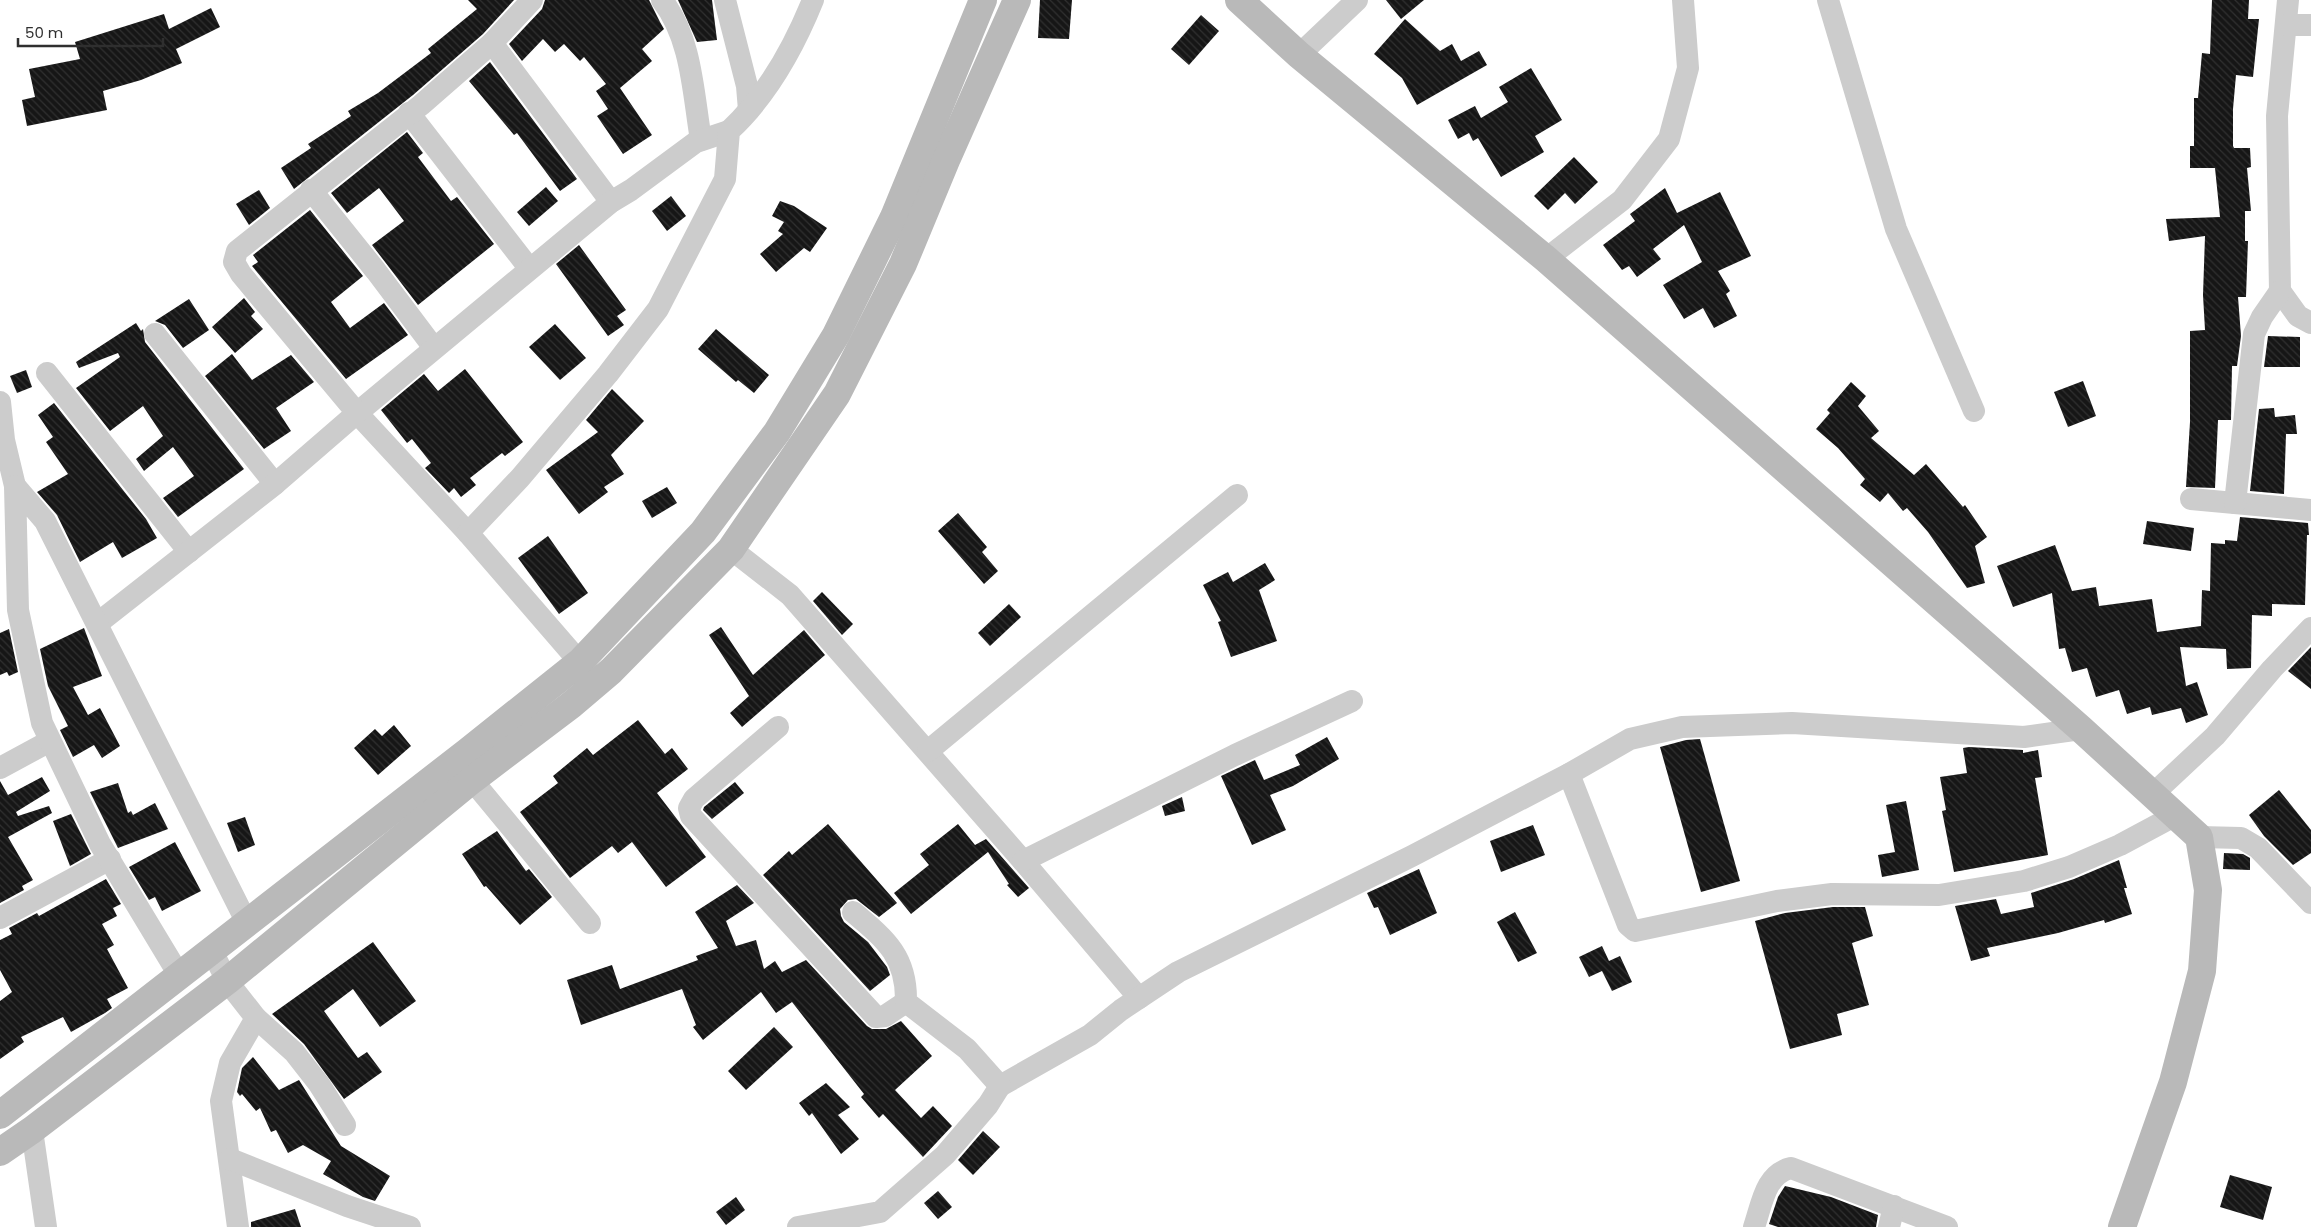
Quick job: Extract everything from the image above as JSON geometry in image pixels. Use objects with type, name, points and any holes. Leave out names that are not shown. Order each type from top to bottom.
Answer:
[{"type":"street","points":[[532,0],[492,43],[409,113],[237,251],[234,262],[241,274],[357,413],[468,533],[598,682]]},
{"type":"street","points":[[662,0],[671,12],[688,52],[701,140]]},
{"type":"street","points":[[726,0],[747,86],[749,110]]},
{"type":"street","points":[[98,624],[274,484],[529,268],[611,202],[701,140],[729,131],[749,110],[782,65],[813,0]]},
{"type":"street","points":[[0,1115],[468,752],[580,662],[704,532],[777,432],[836,335],[894,217],[983,0]]},
{"type":"street","points":[[0,1152],[32,1130],[227,981],[472,780],[598,682],[732,549],[837,394],[903,264],[947,158],[1017,0]]},
{"type":"street","points":[[1239,0],[1299,55],[1546,259],[2081,730],[2199,837],[2208,890],[2202,971],[2173,1082],[2122,1227]]},
{"type":"street","points":[[1299,55],[1358,0]]},
{"type":"street","points":[[1546,259],[1622,200],[1670,139],[1688,68],[1683,0]]},
{"type":"street","points":[[1828,0],[1896,229],[1974,411]]},
{"type":"street","points":[[2288,0],[2277,116],[2280,291],[2298,316],[2311,323]]},
{"type":"street","points":[[2286,25],[2311,26]]},
{"type":"street","points":[[492,43],[611,202]]},
{"type":"street","points":[[409,113],[529,268]]},
{"type":"street","points":[[468,533],[520,478],[608,374],[658,309],[725,179],[729,131]]},
{"type":"street","points":[[311,190],[376,271],[434,348]]},
{"type":"street","points":[[2235,503],[2254,334],[2262,317],[2280,291]]},
{"type":"street","points":[[155,334],[274,484]]},
{"type":"street","points":[[47,373],[189,552]]},
{"type":"street","points":[[0,402],[2,442],[15,486],[9,598],[18,610],[40,714],[50,742],[100,844],[179,976]]},
{"type":"street","points":[[15,486],[45,521],[247,923]]},
{"type":"street","points":[[928,751],[1237,495]]},
{"type":"street","points":[[2192,499],[2311,510]]},
{"type":"street","points":[[732,549],[790,595],[928,751],[1139,998]]},
{"type":"street","points":[[2152,794],[2215,736],[2272,669],[2311,628]]},
{"type":"street","points":[[1023,861],[1235,754],[1352,701]]},
{"type":"street","points":[[798,1227],[845,1222],[880,1212],[945,1155],[988,1105],[1000,1086],[1090,1035],[1139,998],[1178,972],[1412,856],[1569,774],[1630,739],[1682,727],[1792,723],[2024,737],[2081,730]]},
{"type":"street","points":[[778,728],[694,799],[689,808],[691,816],[876,1017],[885,1016],[906,1002]]},
{"type":"street","points":[[0,768],[50,742]]},
{"type":"street","points":[[1569,774],[1628,925],[1635,931],[1777,901],[1832,894],[1939,895],[2024,881],[2068,867],[2120,845],[2176,815]]},
{"type":"street","points":[[472,780],[590,923]]},
{"type":"street","points":[[2199,837],[2241,838],[2258,848],[2311,903]]},
{"type":"street","points":[[0,918],[110,859]]},
{"type":"street","points":[[853,912],[883,937],[897,958],[906,984],[906,1002]]},
{"type":"street","points":[[212,951],[227,981],[256,1018],[294,1052],[319,1084],[345,1125]]},
{"type":"street","points":[[906,1002],[967,1049],[1000,1086]]},
{"type":"street","points":[[238,1227],[221,1101],[230,1063],[256,1018]]},
{"type":"street","points":[[32,1130],[46,1227]]},
{"type":"street","points":[[230,1159],[346,1206],[410,1227]]},
{"type":"street","points":[[1754,1227],[1770,1180],[1780,1171],[1791,1168],[1891,1216],[1947,1227]]},
{"type":"building","points":[[468,0],[514,0],[483,34],[413,95],[294,189],[281,168],[311,148],[308,144],[351,116],[348,111],[378,93],[431,53],[428,49],[477,9]]},
{"type":"building","points":[[545,0],[649,0],[664,29],[642,49],[652,61],[620,88],[652,135],[623,154],[597,116],[608,109],[596,91],[606,84],[584,57],[580,61],[564,44],[555,52],[543,39],[522,61],[509,44],[542,9]]},
{"type":"building","points":[[678,0],[712,0],[717,40],[697,42]]},
{"type":"building","points":[[1040,0],[1072,0],[1069,39],[1038,38]]},
{"type":"building","points":[[1386,0],[1424,0],[1401,19]]},
{"type":"building","points":[[2212,0],[2249,0],[2248,19],[2259,19],[2253,77],[2236,75],[2233,109],[2233,146],[2234,148],[2250,148],[2251,167],[2247,168],[2251,211],[2245,211],[2245,241],[2248,241],[2246,297],[2238,297],[2241,336],[2237,366],[2232,366],[2231,420],[2218,420],[2215,488],[2186,487],[2190,422],[2190,331],[2205,330],[2203,295],[2205,236],[2169,241],[2166,219],[2220,217],[2215,168],[2190,168],[2190,146],[2194,146],[2194,98],[2198,98],[2202,53],[2210,54]]},
{"type":"building","points":[[211,8],[220,27],[176,49],[182,63],[141,80],[103,91],[107,110],[27,126],[22,100],[35,97],[29,69],[80,59],[75,42],[164,14],[169,29]]},
{"type":"building","points":[[1201,15],[1219,31],[1189,65],[1171,49]]},
{"type":"building","points":[[1405,19],[1440,51],[1452,44],[1461,61],[1479,51],[1487,65],[1417,105],[1402,78],[1374,54]]},
{"type":"building","points":[[490,62],[577,179],[560,191],[517,133],[514,135],[469,81]]},
{"type":"building","points":[[1531,68],[1562,120],[1535,136],[1544,152],[1501,177],[1478,138],[1473,141],[1469,133],[1458,139],[1448,120],[1475,106],[1481,118],[1508,102],[1499,87]]},
{"type":"building","points":[[407,132],[423,153],[418,157],[451,201],[457,197],[494,244],[418,305],[372,245],[404,221],[379,188],[347,213],[331,193]]},
{"type":"building","points":[[1574,157],[1598,182],[1575,204],[1565,193],[1548,210],[1534,196]]},
{"type":"building","points":[[546,187],[558,201],[529,226],[517,212]]},
{"type":"building","points":[[1665,188],[1677,213],[1720,192],[1751,256],[1718,271],[1730,291],[1726,294],[1737,316],[1714,328],[1703,308],[1684,319],[1663,285],[1702,262],[1684,225],[1653,249],[1661,259],[1637,277],[1629,266],[1622,270],[1603,245],[1635,221],[1630,214]]},
{"type":"building","points":[[259,190],[270,208],[249,225],[236,204]]},
{"type":"building","points":[[671,196],[686,216],[667,231],[652,211]]},
{"type":"building","points":[[780,201],[794,206],[827,228],[810,252],[804,248],[776,272],[760,254],[783,234],[778,231],[784,222],[772,216]]},
{"type":"building","points":[[310,210],[363,276],[331,302],[350,328],[384,303],[408,335],[346,379],[252,266],[258,262],[253,255]]},
{"type":"building","points":[[579,245],[626,310],[617,316],[624,325],[608,336],[556,264]]},
{"type":"building","points":[[244,298],[255,312],[251,316],[263,329],[235,353],[212,327]]},
{"type":"building","points":[[189,299],[209,330],[183,348],[165,325],[155,321]]},
{"type":"building","points":[[136,323],[141,331],[143,329],[145,342],[244,469],[178,517],[163,498],[194,476],[173,447],[144,471],[136,459],[163,436],[143,406],[110,431],[76,388],[120,357],[118,353],[79,368],[76,362]]},
{"type":"building","points":[[555,324],[586,358],[560,380],[529,347]]},
{"type":"building","points":[[716,329],[769,375],[754,393],[738,380],[736,382],[698,349]]},
{"type":"building","points":[[2268,336],[2300,337],[2300,367],[2264,367]]},
{"type":"building","points":[[232,354],[252,380],[291,355],[314,382],[276,408],[291,431],[264,449],[205,376]]},
{"type":"building","points":[[465,369],[523,442],[505,456],[502,453],[470,478],[476,485],[461,497],[454,488],[449,493],[425,468],[431,463],[412,439],[407,443],[381,410],[424,374],[438,391]]},
{"type":"building","points":[[26,370],[32,387],[17,393],[10,376]]},
{"type":"building","points":[[2083,381],[2096,416],[2068,427],[2054,392]]},
{"type":"building","points":[[1851,382],[1866,396],[1858,406],[1879,431],[1871,438],[1914,475],[1926,464],[1963,507],[1965,505],[1987,537],[1975,546],[1985,583],[1967,588],[1928,532],[1907,508],[1903,511],[1888,493],[1880,502],[1860,485],[1865,479],[1838,448],[1816,429],[1830,413],[1827,410]]},
{"type":"building","points":[[612,389],[644,421],[611,455],[624,474],[604,487],[608,492],[579,514],[546,470],[598,432],[586,420]]},
{"type":"building","points":[[54,403],[146,519],[157,538],[122,558],[113,542],[80,562],[57,515],[37,492],[68,474],[46,442],[53,437],[38,415]]},
{"type":"building","points":[[2274,408],[2275,417],[2295,415],[2297,434],[2286,434],[2284,494],[2250,491],[2259,409]]},
{"type":"building","points":[[667,487],[677,503],[652,518],[642,501]]},
{"type":"building","points":[[958,513],[987,547],[982,552],[998,571],[984,584],[938,531]]},
{"type":"building","points":[[2240,517],[2308,523],[2305,605],[2272,604],[2272,616],[2252,615],[2251,668],[2227,669],[2226,649],[2180,647],[2186,686],[2197,682],[2208,715],[2186,723],[2181,708],[2152,715],[2150,707],[2127,714],[2119,690],[2096,697],[2087,668],[2072,672],[2065,648],[2059,649],[2052,593],[2013,607],[1997,566],[2055,545],[2072,591],[2096,587],[2099,606],[2152,599],[2157,632],[2201,626],[2202,590],[2210,591],[2211,543],[2225,544],[2225,540],[2237,541]]},
{"type":"building","points":[[2147,521],[2194,528],[2191,551],[2143,544]]},
{"type":"building","points":[[548,536],[588,593],[559,614],[518,558]]},
{"type":"building","points":[[1265,563],[1275,580],[1259,590],[1277,641],[1231,657],[1218,622],[1221,621],[1203,585],[1228,572],[1233,582]]},
{"type":"building","points":[[822,592],[853,624],[842,635],[813,601]]},
{"type":"building","points":[[1009,604],[1021,617],[990,646],[978,633]]},
{"type":"building","points":[[721,627],[753,675],[804,630],[825,655],[742,727],[730,713],[749,696],[709,635]]},
{"type":"building","points":[[84,628],[102,676],[73,687],[88,715],[100,708],[120,746],[102,758],[94,745],[73,757],[60,730],[68,726],[48,686],[40,649]]},
{"type":"building","points":[[9,629],[18,672],[9,676],[7,672],[0,675],[0,633]]},
{"type":"building","points":[[2311,647],[2311,689],[2288,671]]},
{"type":"building","points":[[638,720],[665,754],[672,748],[688,769],[657,793],[706,857],[666,887],[632,842],[618,853],[612,846],[570,878],[520,812],[558,783],[553,776],[587,748],[593,755]]},
{"type":"building","points":[[394,725],[411,746],[378,775],[354,748],[375,729],[382,736]]},
{"type":"building","points":[[1327,737],[1339,759],[1293,786],[1270,795],[1286,830],[1252,845],[1221,776],[1255,760],[1264,780],[1300,765],[1295,755]]},
{"type":"building","points":[[1700,739],[1740,881],[1701,892],[1660,747],[1686,740]]},
{"type":"building","points":[[1963,748],[2023,750],[2023,753],[2038,750],[2042,777],[2035,778],[2048,855],[1954,872],[1942,811],[1946,810],[1940,777],[1967,773]]},
{"type":"building","points":[[42,777],[50,791],[16,812],[18,816],[49,806],[52,813],[8,837],[33,880],[22,886],[24,890],[0,903],[0,781],[8,795]]},
{"type":"building","points":[[735,782],[744,793],[712,819],[703,810],[704,807]]},
{"type":"building","points":[[118,783],[128,813],[131,811],[133,815],[155,803],[168,829],[118,848],[90,792]]},
{"type":"building","points":[[2279,790],[2311,830],[2311,853],[2293,865],[2264,836],[2249,815]]},
{"type":"building","points":[[1182,797],[1185,811],[1165,816],[1162,806]]},
{"type":"building","points":[[1906,801],[1919,870],[1882,877],[1878,855],[1895,852],[1886,805]]},
{"type":"building","points":[[71,814],[91,854],[70,866],[53,821]]},
{"type":"building","points":[[245,817],[255,845],[238,852],[227,823]]},
{"type":"building","points":[[828,824],[897,903],[879,917],[856,899],[848,900],[840,909],[844,922],[868,942],[887,967],[890,975],[870,991],[763,875],[789,851],[792,855]]},
{"type":"building","points":[[958,824],[975,845],[986,839],[1029,888],[1018,897],[1007,885],[1009,884],[988,852],[911,914],[894,893],[929,865],[920,854]]},
{"type":"building","points":[[1533,825],[1545,855],[1501,872],[1490,841]]},
{"type":"building","points":[[497,831],[526,871],[529,869],[552,897],[520,925],[486,886],[484,887],[462,854]]},
{"type":"building","points":[[175,842],[201,891],[162,911],[155,897],[149,900],[129,867]]},
{"type":"building","points":[[2224,853],[2243,854],[2250,858],[2250,870],[2223,869]]},
{"type":"building","points":[[2119,860],[2127,888],[2124,888],[2132,914],[2105,923],[2104,920],[2058,933],[1987,948],[1990,956],[1971,961],[1955,906],[1996,899],[2001,914],[2034,907],[2031,893],[2074,879]]},
{"type":"building","points":[[1419,869],[1437,913],[1390,935],[1378,907],[1374,908],[1367,893]]},
{"type":"building","points":[[106,879],[121,904],[113,908],[117,916],[102,924],[114,945],[107,949],[128,988],[107,999],[112,1008],[71,1032],[63,1017],[21,1037],[24,1042],[0,1059],[0,1001],[12,992],[0,970],[0,940],[12,934],[9,928],[37,913],[39,916]]},
{"type":"building","points":[[737,885],[754,903],[726,921],[736,946],[756,940],[764,969],[775,961],[782,972],[806,960],[867,1026],[872,1029],[886,1029],[901,1021],[932,1056],[895,1090],[921,1118],[933,1106],[952,1126],[923,1157],[883,1114],[879,1118],[861,1097],[864,1094],[792,1002],[776,1013],[761,992],[703,1040],[693,1027],[696,1025],[682,989],[581,1025],[567,980],[612,965],[620,989],[698,960],[696,956],[718,948],[695,912]]},
{"type":"building","points":[[1833,907],[1865,907],[1873,936],[1852,943],[1869,1005],[1837,1014],[1842,1035],[1790,1049],[1755,921],[1785,913]]},
{"type":"building","points":[[1515,912],[1537,953],[1518,962],[1497,922]]},
{"type":"building","points":[[373,942],[416,1001],[380,1027],[353,989],[324,1011],[358,1058],[367,1052],[382,1072],[344,1099],[304,1044],[272,1014]]},
{"type":"building","points":[[1602,946],[1609,961],[1620,956],[1632,982],[1612,991],[1602,971],[1589,977],[1579,957]]},
{"type":"building","points":[[774,1027],[793,1047],[746,1090],[728,1071]]},
{"type":"building","points":[[253,1057],[279,1090],[299,1080],[341,1146],[390,1176],[375,1201],[363,1197],[323,1174],[331,1161],[303,1145],[288,1153],[276,1130],[271,1132],[260,1108],[256,1111],[242,1094],[240,1096],[237,1092],[242,1068]]},
{"type":"building","points":[[826,1083],[850,1107],[838,1115],[859,1139],[841,1154],[812,1113],[809,1116],[799,1103]]},
{"type":"building","points":[[983,1131],[1000,1147],[973,1175],[958,1160]]},
{"type":"building","points":[[2230,1175],[2272,1187],[2263,1220],[2220,1207]]},
{"type":"building","points":[[1785,1186],[1831,1197],[1878,1215],[1876,1227],[1778,1227],[1769,1224],[1778,1197]]},
{"type":"building","points":[[938,1191],[952,1207],[938,1219],[924,1203]]},
{"type":"building","points":[[736,1197],[745,1210],[726,1225],[716,1212]]},
{"type":"building","points":[[295,1209],[301,1227],[251,1227],[251,1222]]}]
